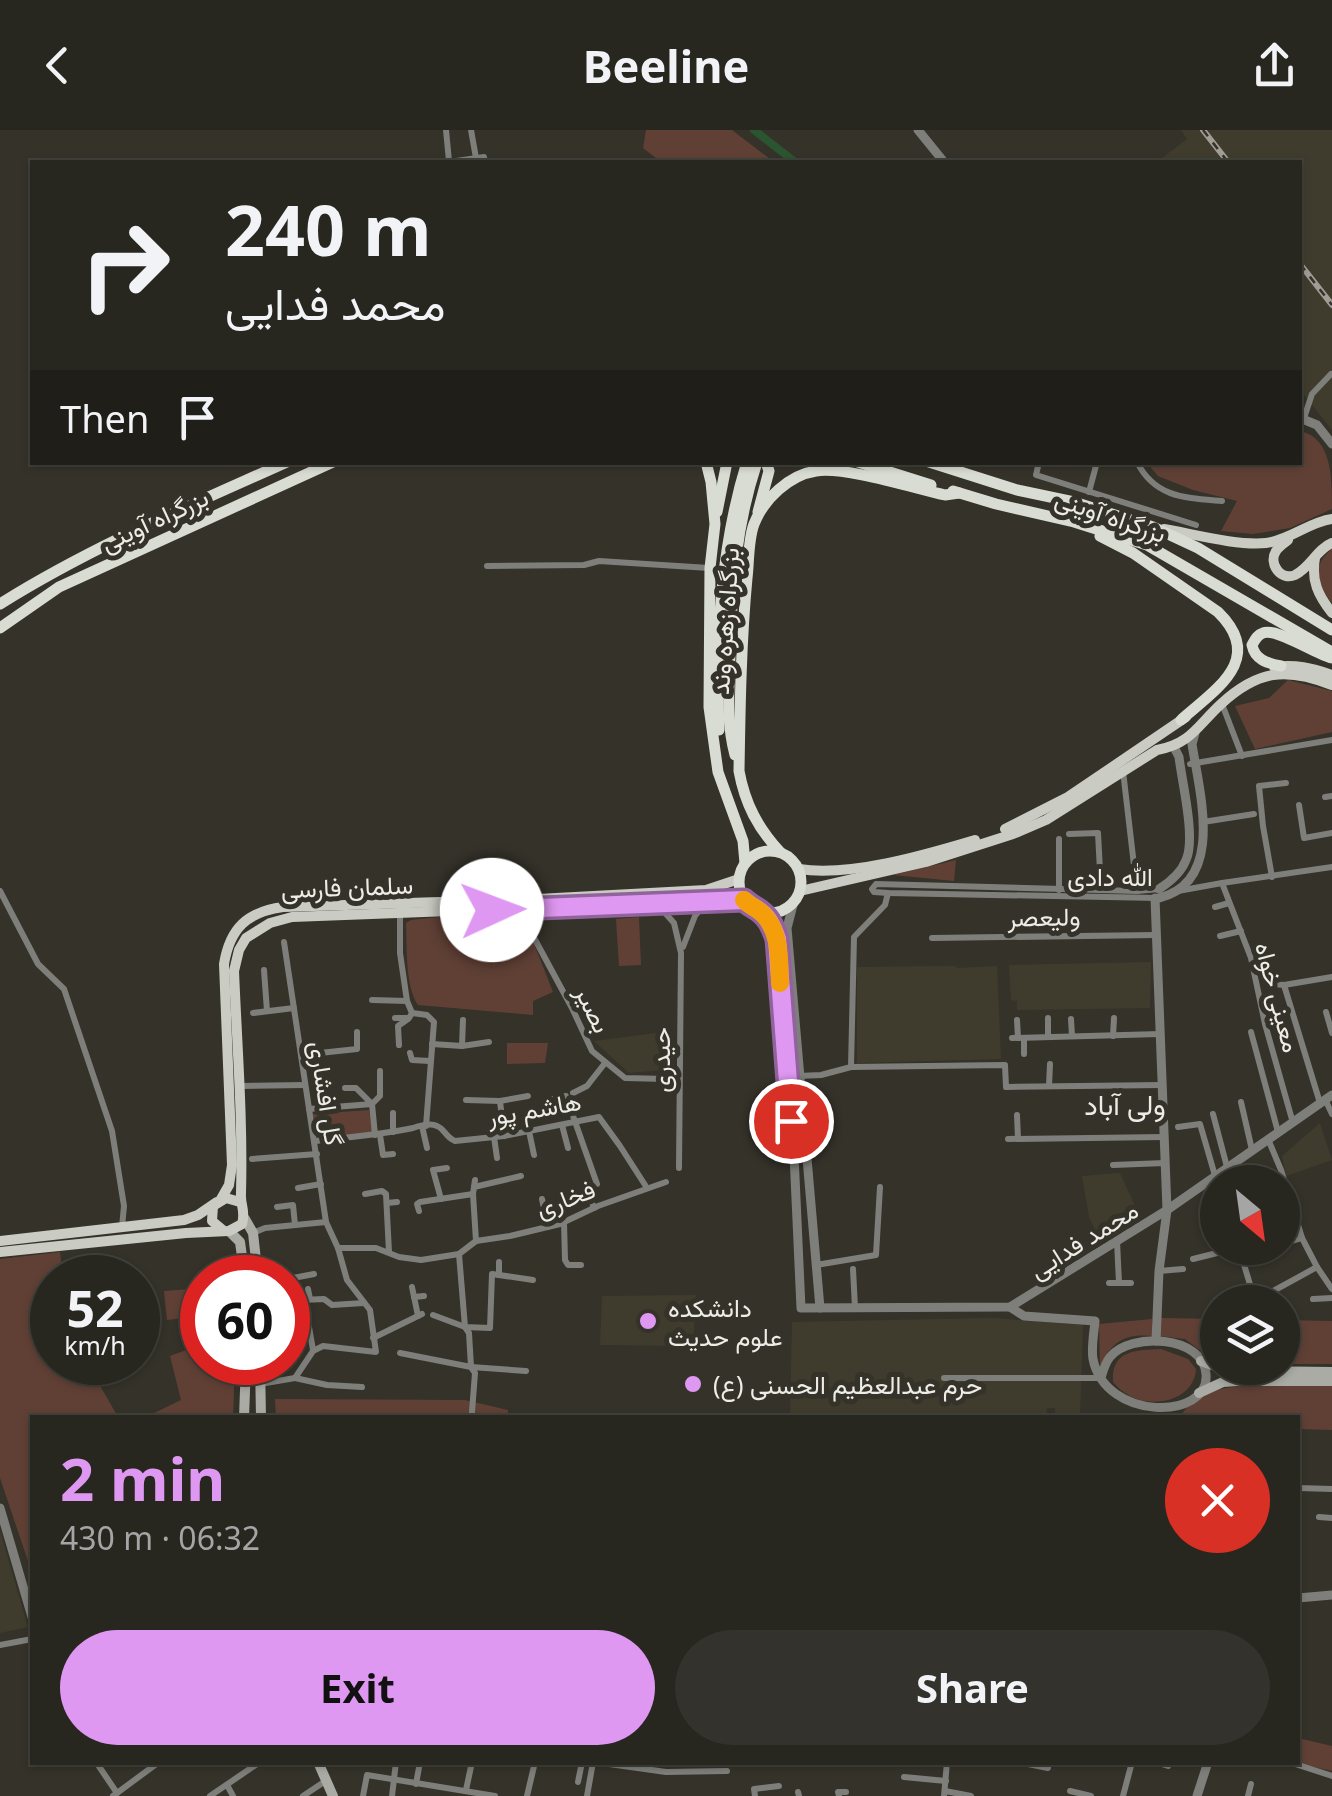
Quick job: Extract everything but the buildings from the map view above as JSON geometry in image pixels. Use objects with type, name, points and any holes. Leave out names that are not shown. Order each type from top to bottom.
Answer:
[{"type":"highway","name":"بزرگراه آوینی","points":[[0,604],[122,536],[280,465]]},
{"type":"highway","name":"بزرگراه آوینی","points":[[0,628],[59,587],[326,465]]},
{"type":"highway","name":"بزرگراه زهره وند","points":[[707,465],[722,571],[730,737],[752,816],[780,852]]},
{"type":"highway","points":[[714,524],[726,465]]},
{"type":"highway","name":"بزرگراه زهره وند","points":[[745,863],[743,841],[718,772],[709,707],[722,571],[746,465]]},
{"type":"highway","name":"بزرگراه زهره وند","points":[[722,571],[755,465]]},
{"type":"highway","points":[[754,525],[767,465]]},
{"type":"highway","name":"بزرگراه آوینی","points":[[868,465],[1147,545],[1332,655]]},
{"type":"highway","name":"بزرگراه آوینی","points":[[938,465],[1153,527],[1198,548],[1332,630]]},
{"type":"highway","points":[[965,465],[990,482]]},
{"type":"highway","name":"بزرگراه زهره وند","points":[[739,771],[746,596],[754,525],[770,500],[799,475],[820,470],[841,471],[944,495],[959,493]]},
{"type":"highway","points":[[1074,522],[1134,554],[1218,612],[1233,630],[1238,653],[1230,674],[1180,720]]},
{"type":"highway","points":[[1281,666],[1257,657],[1252,645],[1258,636],[1267,631],[1322,656],[1332,655]]},
{"type":"highway","points":[[780,852],[799,869],[801,884],[797,896],[780,912],[762,912],[744,900],[739,879],[745,863],[756,854],[780,852]]},
{"type":"main road","points":[[1153,527],[1266,543],[1332,519]]},
{"type":"main road","points":[[1296,533],[1274,552],[1275,568],[1283,575],[1294,575],[1332,542]]},
{"type":"main road","points":[[1315,557],[1314,584],[1332,613]]},
{"type":"main road","points":[[799,869],[820,873],[844,871],[988,837],[1068,797],[1252,676],[1281,666],[1309,667],[1332,674]]},
{"type":"main road","points":[[797,896],[926,862],[1046,820],[1157,750],[1176,752],[1222,703],[1254,681],[1294,673],[1332,685]]},
{"type":"main road","name":"سلمان فارسی","points":[[219,1200],[229,1184],[232,1165],[224,964],[227,946],[249,918],[283,907],[706,890],[739,879]]},
{"type":"main road","name":"سلمان فارسی","points":[[240,1202],[234,971],[246,938],[270,923],[292,917],[744,900]]},
{"type":"main road","points":[[0,1241],[184,1220],[219,1200],[231,1198],[244,1207],[239,1228],[226,1231],[0,1252]]},
{"type":"main road","points":[[219,1200],[211,1216],[215,1225],[240,1242],[242,1255]]},
{"type":"main road","points":[[244,1219],[253,1233],[255,1255]]},
{"type":"main road","points":[[1300,1372],[1332,1372]]},
{"type":"main road","points":[[1199,1392],[1237,1380],[1332,1381]]},
{"type":"main road","points":[[244,1415],[245,1385]]},
{"type":"main road","points":[[260,1385],[261,1415]]},
{"type":"main road","points":[[321,1765],[333,1796]]},
{"type":"street","points":[[446,130],[449,160]]},
{"type":"street","points":[[471,130],[476,158]]},
{"type":"street","points":[[918,130],[942,160]]},
{"type":"street","points":[[462,160],[485,160]]},
{"type":"street","points":[[1324,366],[1332,375],[1312,394],[1302,418],[1317,425],[1332,444]]},
{"type":"street","points":[[1038,465],[1036,474],[1196,525]]},
{"type":"street","points":[[1089,492],[1096,465]]},
{"type":"street","points":[[1139,465],[1161,490],[1222,501]]},
{"type":"street","points":[[487,566],[584,565],[599,561],[722,571]]},
{"type":"street","points":[[1222,703],[1242,756]]},
{"type":"street","name":"الله دادی","points":[[1158,895],[1101,890],[875,888],[888,893],[1158,895],[1176,892],[1193,874],[1204,846],[1192,760],[1195,733]]},
{"type":"street","points":[[1176,752],[1188,751],[1192,760],[1242,756],[1332,740]]},
{"type":"street","name":"الله دادی","points":[[1158,895],[1179,872],[1189,851],[1176,752]]},
{"type":"street","points":[[1123,771],[1137,892]]},
{"type":"street","points":[[1272,876],[1260,786],[1286,783]]},
{"type":"street","points":[[1299,805],[1304,838],[1332,833]]},
{"type":"street","points":[[1203,822],[1254,814]]},
{"type":"street","points":[[1069,834],[1098,833],[1101,890]]},
{"type":"street","points":[[1058,839],[1059,890]]},
{"type":"street","points":[[1176,892],[1332,868]]},
{"type":"street","name":"معینی خواه","points":[[1222,882],[1251,958],[1253,994],[1293,1122]]},
{"type":"street","points":[[0,891],[38,964],[64,989],[112,1130],[124,1206],[122,1228]]},
{"type":"street","points":[[851,1066],[854,937],[885,905],[888,893]]},
{"type":"street","points":[[1156,1341],[1167,1210],[1156,935],[1158,895]]},
{"type":"street","points":[[797,896],[786,928],[820,1308]]},
{"type":"street","points":[[681,953],[691,924],[707,901]]},
{"type":"street","points":[[1216,907],[1229,902]]},
{"type":"street","points":[[657,904],[674,923],[681,953]]},
{"type":"street","name":"بصیر","points":[[523,910],[588,1043],[625,1078],[666,1079]]},
{"type":"street","points":[[400,912],[400,953],[410,1016]]},
{"type":"street","name":"محمد فدایی","points":[[762,912],[777,939],[801,1308],[1010,1307],[1200,1190]]},
{"type":"street","points":[[1220,936],[1241,931]]},
{"type":"street","name":"ولیعصر","points":[[932,938],[1156,935]]},
{"type":"street","name":"گل افشاری","points":[[284,942],[326,1222],[348,1280],[370,1310],[376,1352],[323,1346],[313,1351]]},
{"type":"street","name":"حیدری","points":[[679,1168],[681,953]]},
{"type":"street","points":[[1238,960],[1251,958]]},
{"type":"street","points":[[264,970],[267,1011]]},
{"type":"street","points":[[1274,984],[1332,977]]},
{"type":"street","points":[[1284,985],[1332,1114]]},
{"type":"street","points":[[372,1000],[407,1002]]},
{"type":"street","points":[[253,1012],[294,1008]]},
{"type":"street","points":[[1326,1012],[1332,1034]]},
{"type":"street","points":[[397,1041],[398,1026],[410,1016]]},
{"type":"street","points":[[394,1018],[432,1018],[434,1022],[424,1126],[426,1148]]},
{"type":"street","points":[[1048,1018],[1048,1037]]},
{"type":"street","points":[[1113,1036],[1114,1018]]},
{"type":"street","points":[[462,1046],[463,1020]]},
{"type":"street","points":[[1017,1020],[1024,1054]]},
{"type":"street","points":[[1071,1020],[1072,1036]]},
{"type":"street","points":[[301,1055],[357,1049],[356,1032]]},
{"type":"street","points":[[1251,1032],[1278,1132]]},
{"type":"street","points":[[1018,1038],[1160,1034]]},
{"type":"street","points":[[432,1044],[462,1046],[489,1042]]},
{"type":"street","points":[[410,1052],[412,1060],[430,1061]]},
{"type":"street","points":[[573,1093],[587,1086],[605,1063]]},
{"type":"street","points":[[1050,1064],[1050,1086]]},
{"type":"street","points":[[799,1076],[821,1075],[851,1066],[1005,1065],[1006,1086],[1162,1085]]},
{"type":"street","points":[[308,1109],[372,1104],[380,1096],[380,1070]]},
{"type":"street","points":[[430,1076],[442,1077]]},
{"type":"street","points":[[238,1086],[305,1085]]},
{"type":"street","points":[[487,1086],[488,1100]]},
{"type":"street","points":[[345,1088],[356,1088],[372,1104],[383,1155],[393,1154]]},
{"type":"street","points":[[336,1094],[337,1107]]},
{"type":"street","points":[[466,1100],[528,1096]]},
{"type":"street","points":[[553,1100],[566,1096],[597,1184]]},
{"type":"street","name":"محمد فدایی","points":[[1230,1165],[1326,1099]]},
{"type":"street","points":[[500,1100],[504,1136]]},
{"type":"street","points":[[1241,1102],[1252,1150]]},
{"type":"street","points":[[393,1112],[393,1132]]},
{"type":"street","points":[[1212,1114],[1226,1165]]},
{"type":"street","points":[[1018,1115],[1018,1139]]},
{"type":"street","name":"هاشم پور","points":[[424,1126],[440,1127],[451,1140],[504,1136],[598,1117],[647,1188]]},
{"type":"street","points":[[562,1124],[568,1148]]},
{"type":"street","points":[[1178,1127],[1200,1124],[1212,1165]]},
{"type":"street","points":[[315,1141],[424,1126]]},
{"type":"street","points":[[529,1131],[534,1154]]},
{"type":"street","points":[[494,1137],[497,1158]]},
{"type":"street","points":[[1008,1139],[1164,1137]]},
{"type":"street","points":[[1268,1139],[1276,1165]]},
{"type":"street","points":[[252,1159],[317,1154]]},
{"type":"street","points":[[1113,1165],[1166,1163]]},
{"type":"street","points":[[442,1199],[432,1170],[448,1168]]},
{"type":"street","points":[[418,1211],[418,1203],[521,1176]]},
{"type":"street","name":"فخاری","points":[[476,1241],[548,1227],[666,1182]]},
{"type":"street","points":[[298,1188],[321,1184]]},
{"type":"street","points":[[815,1265],[876,1255],[880,1186]]},
{"type":"street","points":[[338,1248],[376,1248],[420,1260],[459,1254],[476,1241],[478,1188]]},
{"type":"street","points":[[365,1194],[385,1191],[389,1252]]},
{"type":"street","points":[[580,1193],[588,1193],[594,1208]]},
{"type":"street","points":[[542,1199],[548,1227]]},
{"type":"street","points":[[387,1203],[397,1202]]},
{"type":"street","points":[[277,1206],[293,1206],[294,1225]]},
{"type":"street","points":[[797,1210],[811,1208]]},
{"type":"street","points":[[253,1233],[266,1228],[326,1222]]},
{"type":"street","points":[[564,1222],[565,1260],[568,1265],[581,1265]]},
{"type":"street","points":[[1300,1233],[1317,1268],[1331,1285]]},
{"type":"street","points":[[1117,1242],[1118,1283]]},
{"type":"street","points":[[459,1254],[465,1326],[476,1373],[472,1412]]},
{"type":"street","points":[[1194,1259],[1200,1258]]},
{"type":"street","points":[[499,1262],[499,1275]]},
{"type":"street","points":[[1286,1285],[1317,1268]]},
{"type":"street","points":[[1160,1272],[1183,1269]]},
{"type":"street","points":[[853,1270],[855,1310]]},
{"type":"street","points":[[310,1275],[314,1274]]},
{"type":"street","points":[[433,1315],[465,1326],[490,1328],[492,1274],[533,1280]]},
{"type":"street","points":[[1108,1282],[1130,1283]]},
{"type":"street","points":[[373,1334],[420,1315],[412,1287]]},
{"type":"street","points":[[414,1297],[424,1296]]},
{"type":"street","points":[[1313,1299],[1332,1298]]},
{"type":"street","points":[[310,1300],[324,1299],[332,1306],[365,1303]]},
{"type":"street","points":[[1010,1307],[1024,1316],[1095,1320],[1093,1358],[1101,1378],[1120,1398],[1148,1407],[1177,1405],[1199,1392],[1203,1385]]},
{"type":"street","points":[[310,1333],[310,1356]]},
{"type":"street","points":[[1101,1378],[1106,1362],[1132,1343],[1172,1343],[1200,1360]]},
{"type":"street","points":[[413,1356],[415,1346]]},
{"type":"street","points":[[400,1352],[472,1366],[526,1371]]},
{"type":"street","points":[[944,1378],[1101,1378]]},
{"type":"street","points":[[310,1381],[362,1387]]},
{"type":"street","points":[[1175,1415],[1177,1405]]},
{"type":"street","points":[[1148,1407],[1154,1415]]},
{"type":"street","points":[[1300,1488],[1332,1488]]},
{"type":"street","points":[[0,1508],[30,1610]]},
{"type":"street","points":[[1319,1518],[1332,1518]]},
{"type":"street","points":[[1300,1598],[1332,1594]]},
{"type":"street","points":[[0,1645],[30,1639]]},
{"type":"street","points":[[98,1765],[115,1794],[155,1765]]},
{"type":"street","points":[[210,1796],[256,1765]]},
{"type":"street","points":[[392,1796],[396,1765]]},
{"type":"street","points":[[418,1796],[420,1765]]},
{"type":"street","points":[[466,1790],[471,1765]]},
{"type":"street","points":[[527,1796],[534,1765]]},
{"type":"street","points":[[578,1782],[581,1765]]},
{"type":"street","points":[[587,1796],[593,1765]]},
{"type":"street","points":[[616,1765],[666,1772],[727,1770]]},
{"type":"street","points":[[947,1765],[945,1793],[971,1796]]},
{"type":"street","points":[[1123,1796],[1131,1765]]},
{"type":"street","points":[[1197,1796],[1207,1765]]},
{"type":"street","points":[[1296,1765],[1332,1776]]},
{"type":"street","points":[[363,1796],[367,1775],[495,1796]]},
{"type":"street","points":[[904,1777],[946,1781]]},
{"type":"street","points":[[302,1796],[327,1780]]},
{"type":"street","points":[[1248,1796],[1250,1784]]},
{"type":"street","points":[[227,1785],[233,1796]]},
{"type":"street","points":[[755,1796],[754,1789],[779,1786]]},
{"type":"street","points":[[1070,1791],[1091,1796]]},
{"type":"shaded area","points":[[646,130],[732,130],[771,160],[658,160],[643,148]]},
{"type":"shaded area","points":[[1181,130],[1332,130],[1332,430],[1302,392],[1302,160],[1159,160],[1187,139]]},
{"type":"shaded area","points":[[1302,432],[1311,435],[1324,450],[1332,509],[1290,528],[1253,534],[1221,531],[1237,501],[1158,476],[1149,465],[1302,465]]},
{"type":"shaded area","points":[[1332,549],[1332,603],[1318,575],[1321,562]]},
{"type":"shaded area","points":[[1288,680],[1332,691],[1332,732],[1255,749],[1235,706],[1269,698]]},
{"type":"shaded area","points":[[956,860],[954,881],[893,875]]},
{"type":"shaded area","points":[[465,914],[523,916],[553,992],[533,1001],[533,1015],[418,1005],[409,977],[406,923]]},
{"type":"shaded area","points":[[639,917],[641,965],[619,966],[616,919]]},
{"type":"shaded area","points":[[1151,962],[1150,1008],[1017,1010],[1017,1001],[1011,1000],[1009,965]]},
{"type":"shaded area","points":[[997,966],[1001,1059],[857,1063],[857,967]]},
{"type":"shaded area","points":[[663,1032],[666,1066],[662,1070],[629,1073],[594,1041]]},
{"type":"shaded area","points":[[507,1043],[548,1043],[545,1063],[507,1064]]},
{"type":"shaded area","points":[[369,1110],[373,1133],[317,1137],[313,1114]]},
{"type":"shaded area","points":[[1320,1123],[1332,1160],[1300,1171],[1300,1165],[1284,1165],[1282,1156]]},
{"type":"shaded area","points":[[1120,1173],[1138,1212],[1098,1236],[1089,1217],[1082,1176]]},
{"type":"shaded area","points":[[30,1256],[30,1385],[100,1385],[117,1415],[30,1415],[30,1567],[0,1478],[0,1259]]},
{"type":"shaded area","points":[[180,1290],[180,1318],[167,1320],[164,1291]]},
{"type":"shaded area","name":"دانشکده علوم حدیث","points":[[696,1295],[693,1346],[600,1345],[602,1296]]},
{"type":"shaded area","points":[[994,1318],[1083,1325],[1080,1415],[1055,1415],[1055,1408],[1047,1408],[1046,1415],[790,1415],[792,1322]]},
{"type":"shaded area","points":[[1161,1318],[1200,1319],[1200,1350],[1185,1339],[1159,1336]]},
{"type":"shaded area","points":[[1152,1319],[1153,1336],[1120,1340],[1100,1366],[1099,1324]]},
{"type":"shaded area","points":[[1300,1320],[1332,1321],[1332,1364],[1300,1364]]},
{"type":"shaded area","points":[[1161,1349],[1188,1359],[1196,1369],[1193,1380],[1179,1396],[1146,1401],[1125,1393],[1113,1382],[1113,1371],[1121,1358],[1134,1351]]},
{"type":"shaded area","points":[[180,1352],[180,1385],[234,1385],[233,1415],[150,1415],[181,1400],[170,1356]]},
{"type":"shaded area","points":[[1256,1385],[1332,1386],[1332,1430],[1300,1429],[1300,1415],[1181,1415],[1194,1401],[1213,1391]]},
{"type":"shaded area","points":[[275,1399],[465,1400],[508,1410],[508,1415],[276,1415]]},
{"type":"shaded area","points":[[0,1531],[28,1627],[0,1633]]},
{"type":"shaded area","points":[[1300,1738],[1332,1746],[1332,1771],[1300,1764]]},
{"type":"waterway","points":[[754,130],[792,160]]},
{"type":"railway","points":[[1203,130],[1226,160]]},
{"type":"railway","points":[[1302,267],[1332,305]]},
{"type":"slow traffic","points":[[744,900],[762,912],[772,926],[777,939],[780,983]]},
{"type":"place","name":"دانشکده علوم حدیث","points":[[648,1321]]},
{"type":"place","name":"حرم عبدالعظیم الحسنی (ع)","points":[[693,1384]]},
{"type":"district","name":"ولی آباد","points":[[1125,1104]]},
{"type":"route","points":[[492,910],[744,900],[762,912],[777,939],[791,1121]]}]
